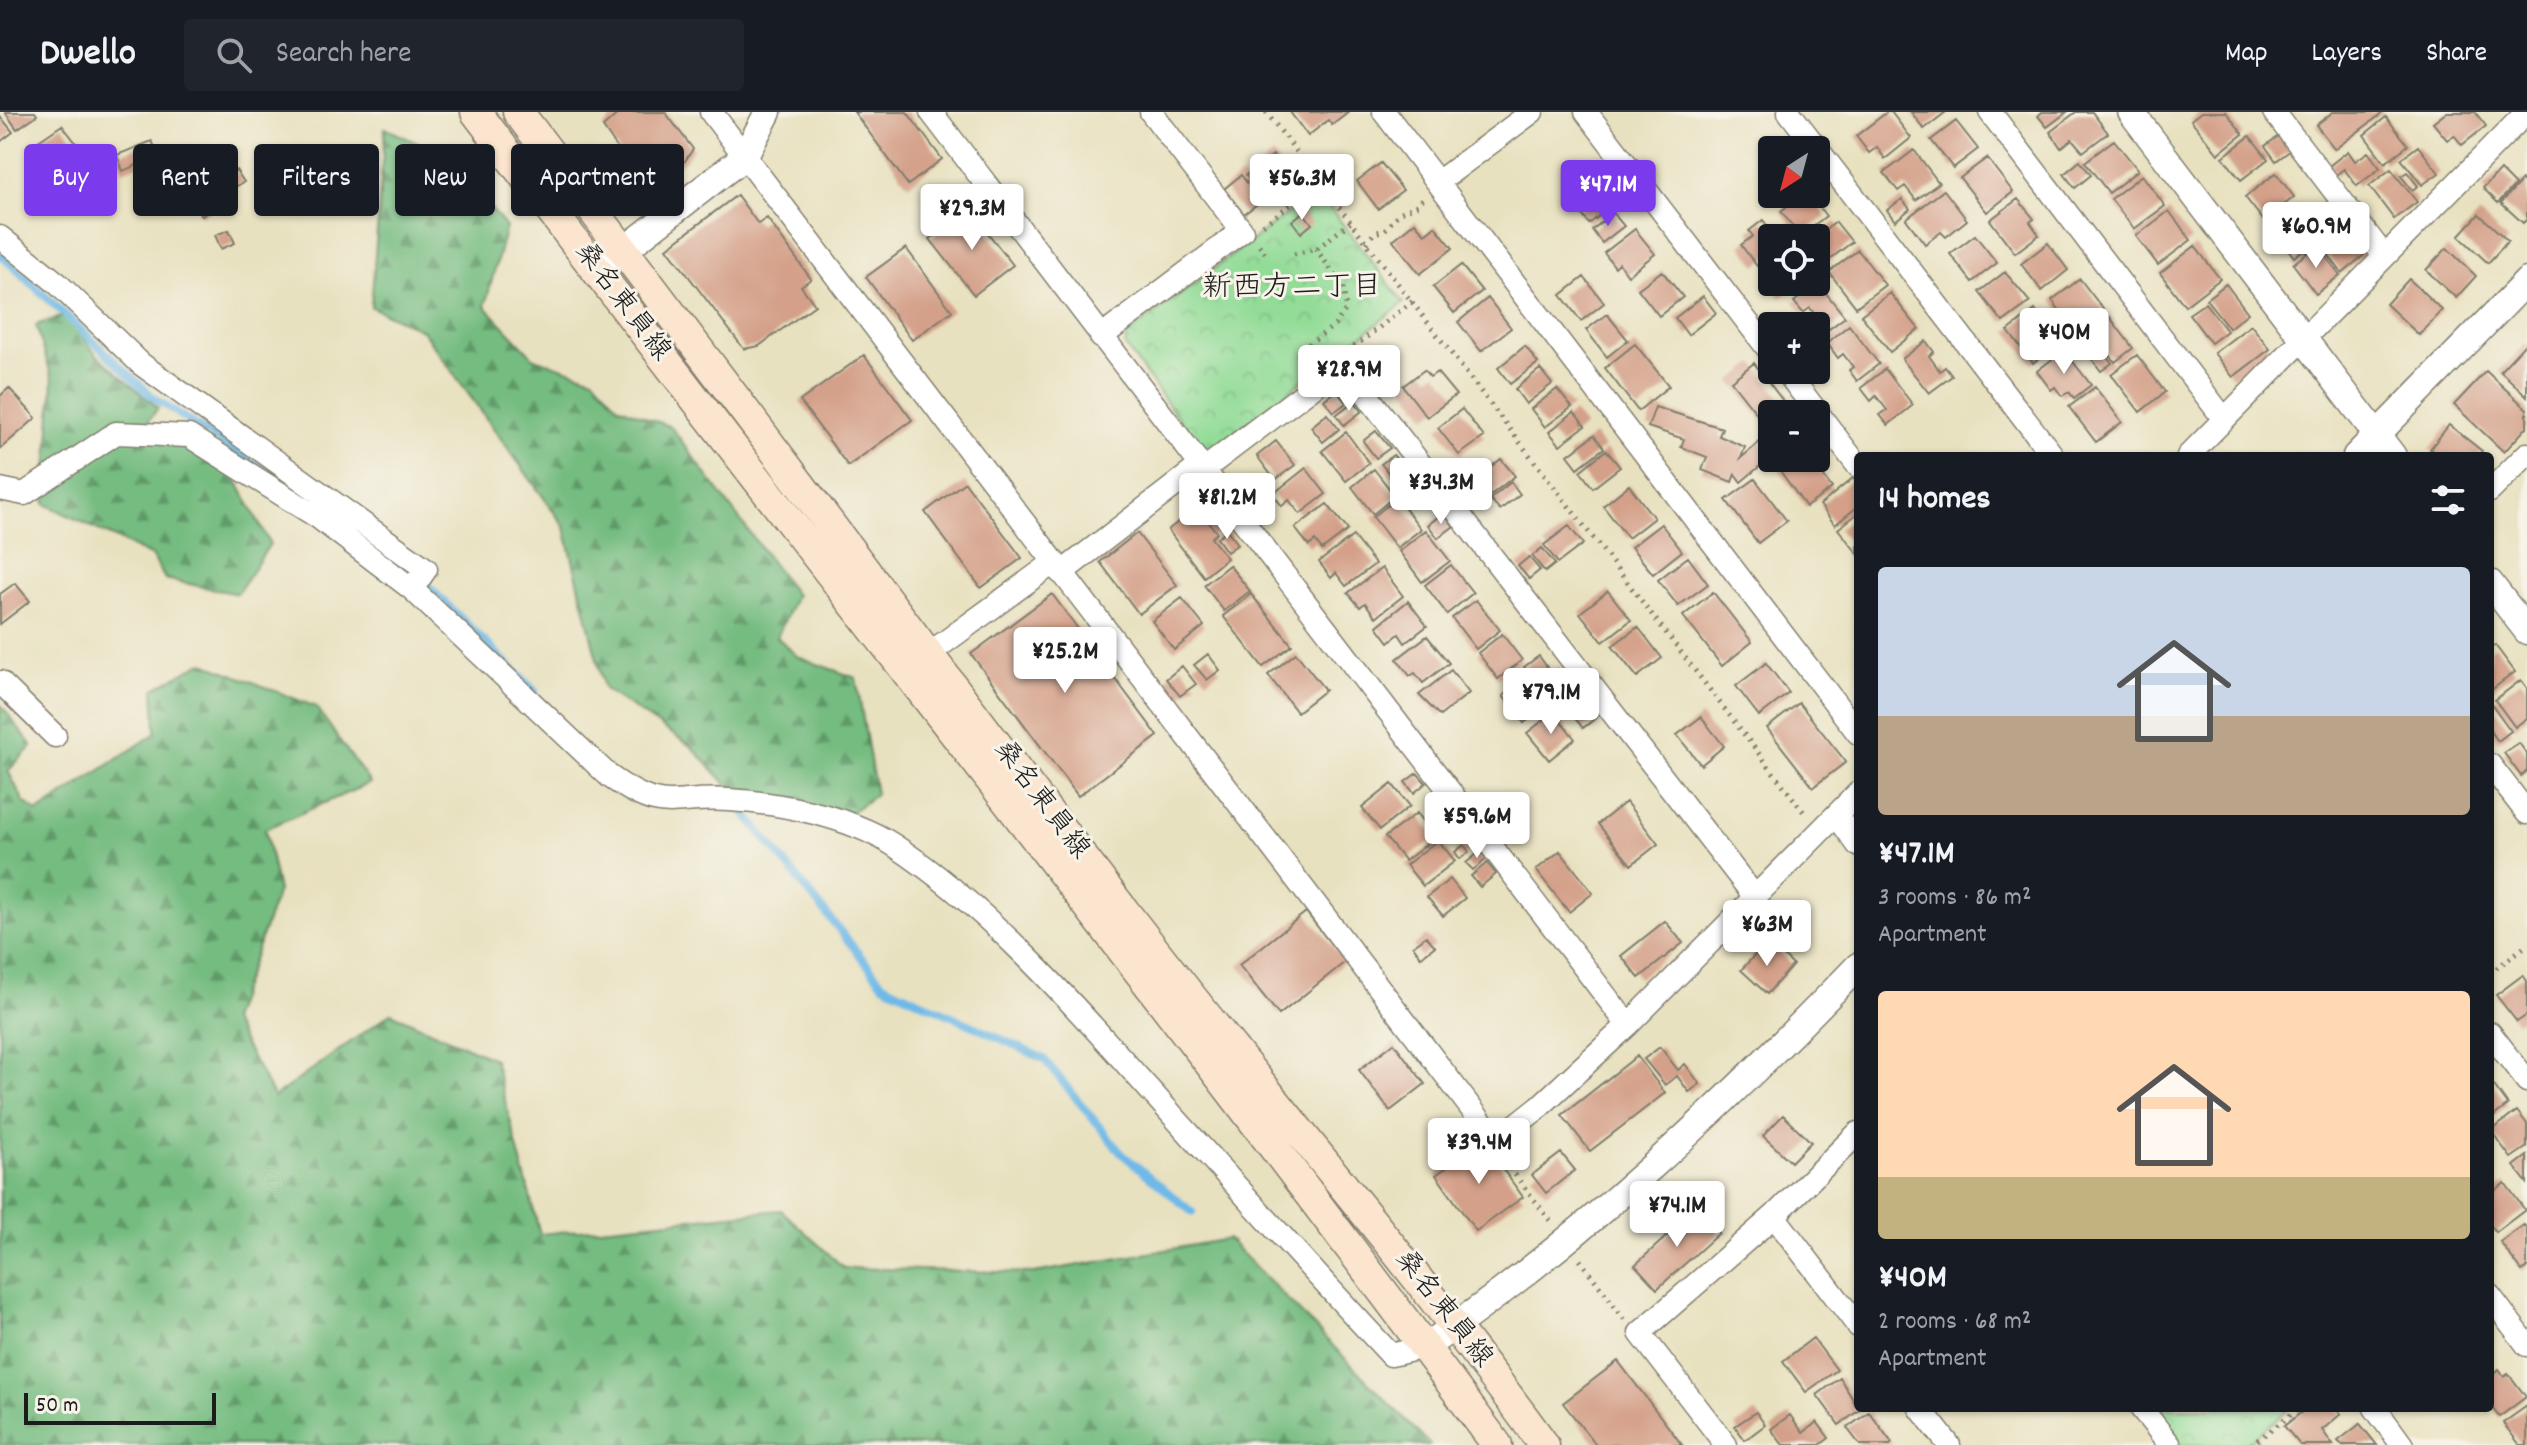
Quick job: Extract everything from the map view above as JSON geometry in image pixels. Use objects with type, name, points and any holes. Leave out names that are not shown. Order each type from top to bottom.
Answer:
[{"type":"main road","name":"桑名東員線","points":[[476,112],[709,420],[1425,1347],[1497,1445]]},
{"type":"main road","name":"桑名東員線","points":[[518,112],[1254,1079],[1457,1325],[1544,1445]]},
{"type":"main road","points":[[624,250],[618,258],[614,276],[692,380],[709,420]]},
{"type":"main road","points":[[1254,1079],[1289,1138],[1425,1313],[1430,1322],[1425,1347]]},
{"type":"main road","points":[[1457,1325],[1443,1337],[1441,1345],[1446,1359],[1512,1445]]},
{"type":"street","points":[[711,112],[1496,1141],[1539,1107],[1628,1025],[1854,797]]},
{"type":"street","points":[[594,268],[624,250],[745,156],[768,112]]},
{"type":"street","points":[[931,112],[1628,1025]]},
{"type":"street","points":[[1101,337],[1242,231],[1151,112]]},
{"type":"street","points":[[1384,112],[1854,728]]},
{"type":"street","points":[[1438,182],[1532,112]]},
{"type":"street","points":[[1586,112],[1758,336]]},
{"type":"street","points":[[1789,112],[2050,452]]},
{"type":"street","points":[[1990,112],[2224,419]]},
{"type":"street","points":[[2131,112],[2390,452]]},
{"type":"street","points":[[2274,112],[2384,256]]},
{"type":"street","points":[[2192,452],[2521,114]]},
{"type":"street","points":[[0,237],[57,283],[141,364],[426,569],[412,589]]},
{"type":"street","points":[[2360,452],[2527,281]]},
{"type":"street","points":[[930,653],[1202,468],[1343,364],[1755,897]]},
{"type":"street","points":[[1796,384],[1854,461]]},
{"type":"street","points":[[0,489],[24,494],[116,433],[189,436],[319,518],[412,589],[609,776],[634,794],[668,805],[725,799],[762,803],[824,818],[891,843],[952,890],[1057,986],[1391,1355],[1425,1347],[1601,1214],[1701,1123],[1854,970]]},
{"type":"street","points":[[2494,487],[2527,454]]},
{"type":"street","points":[[2494,588],[2527,631]]},
{"type":"street","points":[[0,682],[55,736]]},
{"type":"street","points":[[2494,770],[2527,813]]},
{"type":"street","points":[[1837,816],[1854,839]]},
{"type":"street","points":[[2494,1038],[2527,1081]]},
{"type":"street","points":[[1726,1445],[1640,1333],[1774,1216],[1854,1137]]},
{"type":"street","points":[[1774,1216],[1854,1321]]},
{"type":"street","points":[[2494,1301],[2527,1345]]},
{"type":"street","points":[[1923,1412],[1949,1445]]},
{"type":"street","points":[[2144,1412],[2170,1445]]},
{"type":"street","points":[[2378,1412],[2402,1445]]},
{"type":"path","points":[[1266,112],[1820,834]]},
{"type":"path","points":[[1242,231],[1251,234],[1321,182]]},
{"type":"path","points":[[1367,243],[1374,233],[1385,230],[1399,213],[1418,205],[1438,182]]},
{"type":"path","points":[[1294,254],[1316,249],[1351,222]]},
{"type":"path","points":[[1302,349],[1335,325],[1346,309],[1343,286],[1316,249]]},
{"type":"path","points":[[1343,364],[1348,352],[1413,301]]},
{"type":"path","points":[[2494,970],[2527,945]]},
{"type":"path","points":[[2251,1445],[2295,1412]]},
{"type":"green space","points":[[385,128],[420,144],[395,144],[395,216],[495,216],[495,213],[506,227],[485,306],[534,358],[594,378],[618,406],[671,427],[796,595],[777,637],[798,657],[856,678],[876,794],[843,818],[727,785],[692,747],[604,689],[565,527],[422,330],[371,307]]},
{"type":"green space","points":[[1317,191],[1404,303],[1212,450],[1199,446],[1125,346],[1128,334]]},
{"type":"green space","points":[[66,315],[96,354],[158,408],[145,426],[234,475],[270,544],[237,594],[165,579],[152,556],[45,504],[53,381],[36,325]]},
{"type":"green space","points":[[202,662],[316,707],[370,783],[265,829],[278,891],[231,1020],[274,1097],[391,1013],[494,1059],[540,1234],[781,1210],[844,1268],[1034,1273],[1228,1239],[1430,1445],[0,1445],[0,704],[32,746],[8,771],[24,802],[38,812],[156,733],[154,689]]},
{"type":"green space","points":[[2156,1412],[2286,1412],[2244,1445],[2181,1445]]},
{"type":"building","points":[[5,112],[35,112],[37,115],[17,129]]},
{"type":"building","points":[[620,112],[665,112],[693,149],[684,162],[684,144],[615,144],[603,127]]},
{"type":"building","points":[[854,112],[907,112],[942,159],[908,185]]},
{"type":"building","points":[[1290,112],[1349,112],[1332,125],[1328,120],[1308,136]]},
{"type":"building","points":[[1891,112],[1911,138],[1885,159],[1877,147],[1869,153],[1856,136]]},
{"type":"building","points":[[1911,112],[1946,112],[1924,129]]},
{"type":"building","points":[[2042,112],[2067,112],[2047,127],[2038,116]]},
{"type":"building","points":[[2076,112],[2092,112],[2108,133],[2083,152],[2072,139],[2061,148],[2050,132]]},
{"type":"building","points":[[2201,112],[2226,112],[2243,134],[2218,154],[2191,120]]},
{"type":"building","points":[[2333,112],[2384,112],[2335,149],[2316,125]]},
{"type":"building","points":[[2447,112],[2475,112],[2486,126],[2462,145],[2454,135],[2447,140],[2433,123]]},
{"type":"building","points":[[0,116],[13,132],[0,142]]},
{"type":"building","points":[[2386,117],[2408,145],[2385,163],[2364,135]]},
{"type":"building","points":[[1956,121],[1978,149],[1953,168],[1931,140]]},
{"type":"building","points":[[62,125],[76,143],[38,144],[37,142]]},
{"type":"building","points":[[2280,135],[2291,150],[2276,161],[2265,146]]},
{"type":"building","points":[[2250,136],[2268,159],[2241,180],[2223,157]]},
{"type":"building","points":[[2114,140],[2138,170],[2109,193],[2085,162]]},
{"type":"building","points":[[2418,146],[2439,173],[2422,185],[2401,159]]},
{"type":"building","points":[[133,149],[133,167],[123,171],[117,155]]},
{"type":"building","points":[[1914,150],[1939,183],[1916,200],[1905,186],[1898,191],[1884,173]]},
{"type":"building","points":[[2348,151],[2355,161],[2368,152],[2380,168],[2357,186],[2344,169],[2336,175],[2329,166]]},
{"type":"building","points":[[1273,155],[1292,180],[1265,201],[1246,175]]},
{"type":"building","points":[[1987,158],[2013,192],[1987,212],[1960,178]]},
{"type":"building","points":[[2080,161],[2091,175],[2075,188],[2064,174]]},
{"type":"building","points":[[1381,163],[1403,190],[1378,209],[1357,181]]},
{"type":"building","points":[[2391,169],[2417,202],[2394,219],[2369,186]]},
{"type":"building","points":[[2500,170],[2515,185],[2498,203],[2483,188]]},
{"type":"building","points":[[2407,172],[2418,186],[2412,190],[2401,176]]},
{"type":"building","points":[[2276,173],[2294,197],[2284,205],[2287,209],[2267,225],[2245,197]]},
{"type":"building","points":[[1241,175],[1261,201],[1244,214],[1224,189]]},
{"type":"building","points":[[2142,175],[2165,206],[2134,229],[2111,199]]},
{"type":"building","points":[[2522,180],[2527,185],[2527,219],[2523,223],[2501,203]]},
{"type":"building","points":[[1944,190],[1967,220],[1946,237],[1941,232],[1925,244],[1906,219]]},
{"type":"building","points":[[1602,194],[1611,206],[1589,224],[1579,211]]},
{"type":"building","points":[[737,195],[758,224],[767,218],[811,279],[801,286],[815,305],[759,346],[744,349],[667,248]]},
{"type":"building","points":[[1902,199],[1910,209],[1895,221],[1887,210]]},
{"type":"building","points":[[2018,199],[2034,219],[2030,222],[2039,235],[2015,253],[1990,220]]},
{"type":"building","points":[[1785,208],[1820,208],[1826,216],[1816,224],[1791,224],[1781,211]]},
{"type":"building","points":[[969,209],[1013,265],[974,295],[930,239]]},
{"type":"building","points":[[2169,211],[2191,240],[2158,265],[2136,236]]},
{"type":"building","points":[[1303,212],[1312,224],[1301,233],[1292,221]]},
{"type":"building","points":[[2295,212],[2317,239],[2294,257],[2272,229]]},
{"type":"building","points":[[1613,213],[1624,226],[1602,243],[1592,230]]},
{"type":"building","points":[[2479,214],[2508,241],[2488,263],[2459,236]]},
{"type":"building","points":[[1763,220],[1766,224],[1758,224],[1757,266],[1741,245],[1753,236],[1749,231]]},
{"type":"building","points":[[1415,222],[1425,234],[1435,226],[1453,248],[1420,274],[1393,240]]},
{"type":"building","points":[[1836,222],[1852,242],[1830,259],[1830,226]]},
{"type":"building","points":[[2343,228],[2364,255],[2342,273],[2321,245]]},
{"type":"building","points":[[1635,229],[1655,254],[1628,275],[1619,263],[1615,267],[1604,253]]},
{"type":"building","points":[[229,230],[235,243],[221,249],[215,235]]},
{"type":"building","points":[[1975,235],[1997,263],[1972,282],[1950,254]]},
{"type":"building","points":[[2048,243],[2068,270],[2042,291],[2021,264]]},
{"type":"building","points":[[2317,245],[2340,275],[2316,294],[2293,264]]},
{"type":"building","points":[[2195,246],[2220,279],[2185,306],[2160,273]]},
{"type":"building","points":[[906,248],[952,311],[912,340],[866,277]]},
{"type":"building","points":[[2447,248],[2476,276],[2456,298],[2426,270]]},
{"type":"building","points":[[1858,250],[1885,285],[1856,307],[1830,271]]},
{"type":"building","points":[[1461,265],[1482,291],[1454,313],[1433,287]]},
{"type":"building","points":[[1662,271],[1683,297],[1659,316],[1638,289]]},
{"type":"building","points":[[2005,272],[2030,302],[2003,322],[1979,292]]},
{"type":"building","points":[[1584,277],[1604,303],[1581,321],[1561,295]]},
{"type":"building","points":[[2080,279],[2103,309],[2075,331],[2052,300]]},
{"type":"building","points":[[2409,279],[2442,310],[2419,335],[2386,304]]},
{"type":"building","points":[[2226,284],[2248,313],[2229,328],[2206,299]]},
{"type":"building","points":[[1890,293],[1919,329],[1890,352],[1861,315]]},
{"type":"building","points":[[1703,296],[1716,313],[1688,335],[1675,318]]},
{"type":"building","points":[[1802,296],[1828,296],[1845,317],[1830,328],[1830,312],[1813,312],[1810,308],[1802,312],[1794,302]]},
{"type":"building","points":[[1488,298],[1511,328],[1481,351],[1458,322]]},
{"type":"building","points":[[2205,303],[2227,331],[2211,343],[2189,314]]},
{"type":"building","points":[[2035,310],[2060,343],[2033,363],[2008,331]]},
{"type":"building","points":[[1607,314],[1628,340],[1607,357],[1586,330]]},
{"type":"building","points":[[2109,316],[2133,348],[2115,362],[2090,330]]},
{"type":"building","points":[[1849,325],[1879,364],[1857,381],[1849,370],[1853,367],[1843,354],[1838,358],[1830,347],[1830,341]]},
{"type":"building","points":[[2251,325],[2270,349],[2233,377],[2214,353]]},
{"type":"building","points":[[2088,332],[2112,363],[2101,371],[2078,341]]},
{"type":"building","points":[[1926,341],[1934,352],[1929,356],[1940,371],[1945,367],[1952,376],[1929,393],[1902,359]]},
{"type":"building","points":[[2527,342],[2527,396],[2500,371]]},
{"type":"building","points":[[1635,344],[1669,386],[1638,411],[1605,368]]},
{"type":"building","points":[[1525,346],[1538,363],[1510,384],[1498,368]]},
{"type":"building","points":[[2064,350],[2091,385],[2074,398],[2069,392],[2062,396],[2055,387],[2051,390],[2037,371]]},
{"type":"building","points":[[864,355],[912,420],[848,466],[800,401]]},
{"type":"building","points":[[2137,355],[2165,392],[2140,412],[2111,374]]},
{"type":"building","points":[[1754,363],[1758,368],[1758,384],[1770,384],[1782,400],[1758,400],[1758,415],[1731,381]]},
{"type":"building","points":[[1540,369],[1552,384],[1526,404],[1515,389]]},
{"type":"building","points":[[1885,369],[1913,405],[1888,425],[1880,415],[1887,410],[1876,396],[1871,401],[1861,388]]},
{"type":"building","points":[[1424,370],[1430,377],[1437,372],[1456,395],[1427,417],[1403,386]]},
{"type":"building","points":[[2486,371],[2527,409],[2527,427],[2504,452],[2454,405]]},
{"type":"building","points":[[2095,387],[2122,422],[2096,442],[2069,407]]},
{"type":"building","points":[[9,388],[36,418],[0,449],[0,396]]},
{"type":"building","points":[[1557,389],[1572,407],[1545,427],[1531,409]]},
{"type":"building","points":[[1336,390],[1346,403],[1334,412],[1324,400]]},
{"type":"building","points":[[1354,401],[1362,411],[1344,425],[1336,415]]},
{"type":"building","points":[[1655,407],[1722,428],[1719,436],[1745,447],[1741,458],[1758,443],[1758,468],[1741,482],[1735,474],[1732,482],[1702,470],[1707,457],[1681,447],[1684,439],[1648,427]]},
{"type":"building","points":[[1462,409],[1484,437],[1459,455],[1438,428]]},
{"type":"building","points":[[1574,412],[1585,426],[1560,445],[1549,432]]},
{"type":"building","points":[[1327,414],[1339,429],[1323,442],[1311,427]]},
{"type":"building","points":[[2449,425],[2482,451],[2434,452],[2430,449]]},
{"type":"building","points":[[1376,431],[1390,448],[1376,458],[1363,441]]},
{"type":"building","points":[[1346,432],[1369,463],[1346,481],[1322,451]]},
{"type":"building","points":[[1594,435],[1604,448],[1578,468],[1568,455]]},
{"type":"building","points":[[1276,441],[1295,465],[1275,480],[1257,456]]},
{"type":"building","points":[[1606,450],[1620,467],[1593,488],[1580,471]]},
{"type":"building","points":[[1393,455],[1403,467],[1391,476],[1381,464]]},
{"type":"building","points":[[1501,459],[1515,476],[1488,497],[1475,479]]},
{"type":"building","points":[[1306,468],[1326,494],[1300,514],[1289,500],[1282,506],[1273,494]]},
{"type":"building","points":[[1374,469],[1395,496],[1373,514],[1352,487]]},
{"type":"building","points":[[1781,472],[1820,472],[1832,488],[1806,507]]},
{"type":"building","points":[[1755,479],[1787,521],[1758,543],[1726,500]]},
{"type":"building","points":[[1854,479],[1854,509],[1835,525],[1820,505]]},
{"type":"building","points":[[965,482],[1022,558],[981,588],[925,512]]},
{"type":"building","points":[[1511,482],[1520,494],[1500,510],[1490,499]]},
{"type":"building","points":[[1629,485],[1654,518],[1628,538],[1603,506]]},
{"type":"building","points":[[1397,498],[1421,529],[1397,548],[1373,517]]},
{"type":"building","points":[[1327,504],[1348,530],[1322,550],[1315,541],[1309,546],[1295,528]]},
{"type":"building","points":[[1197,507],[1217,533],[1211,538],[1227,558],[1204,577],[1168,530]]},
{"type":"building","points":[[1443,513],[1454,526],[1438,538],[1428,525]]},
{"type":"building","points":[[1854,516],[1854,549],[1838,529]]},
{"type":"building","points":[[1661,524],[1682,551],[1653,574],[1631,547]]},
{"type":"building","points":[[1569,526],[1583,544],[1558,563],[1544,545]]},
{"type":"building","points":[[1227,530],[1238,544],[1227,552],[1217,538]]},
{"type":"building","points":[[1426,530],[1450,561],[1422,582],[1399,551]]},
{"type":"building","points":[[1137,533],[1177,585],[1139,614],[1100,562]]},
{"type":"building","points":[[1353,536],[1375,564],[1346,586],[1336,573],[1331,578],[1319,562]]},
{"type":"building","points":[[1542,548],[1555,564],[1545,572],[1532,556]]},
{"type":"building","points":[[1529,557],[1540,570],[1529,579],[1518,566]]},
{"type":"building","points":[[1688,557],[1708,584],[1678,606],[1658,580]]},
{"type":"building","points":[[1229,565],[1250,591],[1224,611],[1204,585]]},
{"type":"building","points":[[1451,565],[1473,593],[1447,614],[1425,585]]},
{"type":"building","points":[[1382,568],[1403,596],[1376,617],[1365,603],[1360,607],[1348,593]]},
{"type":"building","points":[[15,583],[30,601],[0,624],[0,594]]},
{"type":"building","points":[[1608,591],[1631,620],[1603,642],[1580,613]]},
{"type":"building","points":[[1713,592],[1752,642],[1722,666],[1683,616]]},
{"type":"building","points":[[1052,594],[1158,736],[1078,796],[971,654]]},
{"type":"building","points":[[1251,594],[1292,645],[1263,667],[1223,616]]},
{"type":"building","points":[[1182,598],[1204,626],[1174,650],[1152,621]]},
{"type":"building","points":[[1476,600],[1500,630],[1476,649],[1452,618]]},
{"type":"building","points":[[1408,601],[1427,626],[1405,643],[1399,634],[1389,642],[1377,626]]},
{"type":"building","points":[[1638,627],[1662,658],[1637,677],[1612,646]]},
{"type":"building","points":[[1502,634],[1522,660],[1498,679],[1478,653]]},
{"type":"building","points":[[1427,636],[1449,663],[1423,683],[1415,673],[1410,676],[1397,659]]},
{"type":"building","points":[[2494,646],[2515,672],[2494,688]]},
{"type":"building","points":[[1296,653],[1325,690],[1297,712],[1268,675]]},
{"type":"building","points":[[1208,654],[1220,670],[1207,680],[1194,665]]},
{"type":"building","points":[[1539,656],[1547,667],[1533,678],[1524,667]]},
{"type":"building","points":[[1766,663],[1789,693],[1759,716],[1736,686]]},
{"type":"building","points":[[1182,666],[1196,684],[1180,696],[1166,679]]},
{"type":"building","points":[[1558,669],[1568,682],[1552,694],[1542,682]]},
{"type":"building","points":[[1451,670],[1469,693],[1440,716],[1419,695]]},
{"type":"building","points":[[1525,678],[1547,705],[1524,723],[1503,696]]},
{"type":"building","points":[[2521,680],[2527,688],[2527,718],[2515,727],[2495,700]]},
{"type":"building","points":[[1799,703],[1846,762],[1813,787],[1767,728]]},
{"type":"building","points":[[1587,705],[1597,717],[1583,728],[1573,716]]},
{"type":"building","points":[[2494,708],[2511,731],[2498,741],[2494,736]]},
{"type":"building","points":[[1554,712],[1575,739],[1549,760],[1527,733]]},
{"type":"building","points":[[1701,717],[1724,746],[1701,765],[1677,735]]},
{"type":"building","points":[[2519,743],[2527,754],[2527,771],[2521,776],[2504,753]]},
{"type":"building","points":[[1417,773],[1426,783],[1414,793],[1405,782]]},
{"type":"building","points":[[1392,784],[1410,806],[1380,830],[1362,808]]},
{"type":"building","points":[[1626,802],[1658,844],[1631,865],[1598,824]]},
{"type":"building","points":[[1444,810],[1451,819],[1440,828],[1433,818]]},
{"type":"building","points":[[1417,813],[1436,837],[1405,861],[1385,837]]},
{"type":"building","points":[[1438,840],[1455,861],[1423,886],[1406,865]]},
{"type":"building","points":[[1464,845],[1469,852],[1460,859],[1455,852]]},
{"type":"building","points":[[1482,850],[1488,858],[1473,870],[1466,863]]},
{"type":"building","points":[[1560,851],[1593,893],[1569,912],[1536,870]]},
{"type":"building","points":[[1487,863],[1496,874],[1480,887],[1471,876]]},
{"type":"building","points":[[1450,879],[1465,898],[1443,916],[1427,897]]},
{"type":"building","points":[[1306,912],[1345,962],[1279,1015],[1239,965]]},
{"type":"building","points":[[1665,921],[1683,943],[1639,978],[1621,956]]},
{"type":"building","points":[[1426,936],[1435,946],[1421,957],[1413,946]]},
{"type":"building","points":[[1768,941],[1793,965],[1767,994],[1741,970]]},
{"type":"building","points":[[2523,975],[2527,981],[2527,1015],[2517,1022],[2496,995]]},
{"type":"building","points":[[1394,1043],[1425,1084],[1390,1111],[1359,1070]]},
{"type":"building","points":[[1660,1047],[1678,1070],[1685,1064],[1700,1084],[1689,1092],[1677,1076],[1665,1085],[1644,1059]]},
{"type":"building","points":[[1637,1056],[1665,1093],[1590,1151],[1562,1115]]},
{"type":"building","points":[[2494,1086],[2508,1105],[2494,1116]]},
{"type":"building","points":[[2517,1111],[2527,1124],[2527,1147],[2511,1158],[2494,1135],[2494,1129]]},
{"type":"building","points":[[1783,1115],[1811,1142],[1791,1162],[1763,1136]]},
{"type":"building","points":[[1483,1142],[1523,1197],[1476,1231],[1436,1175]]},
{"type":"building","points":[[1561,1153],[1575,1170],[1546,1193],[1532,1175]]},
{"type":"building","points":[[2527,1156],[2527,1183],[2514,1166]]},
{"type":"building","points":[[2505,1183],[2525,1210],[2496,1232],[2494,1229],[2494,1191]]},
{"type":"building","points":[[1697,1209],[1719,1233],[1657,1289],[1635,1265]]},
{"type":"building","points":[[2524,1225],[2527,1229],[2527,1267],[2522,1271],[2500,1242]]},
{"type":"building","points":[[1813,1338],[1837,1370],[1806,1392],[1783,1361]]},
{"type":"building","points":[[1618,1361],[1682,1445],[1596,1445],[1563,1403]]},
{"type":"building","points":[[2499,1369],[2504,1376],[2508,1373],[2526,1397],[2499,1417],[2494,1410],[2494,1373]]},
{"type":"building","points":[[1840,1378],[1857,1412],[1839,1425],[1817,1395]]},
{"type":"building","points":[[2527,1406],[2527,1445],[2520,1445],[2503,1423]]},
{"type":"building","points":[[1756,1412],[1765,1425],[1745,1440],[1735,1426]]},
{"type":"building","points":[[1869,1412],[1892,1443],[1890,1445],[1860,1445],[1847,1428]]},
{"type":"building","points":[[2302,1412],[2341,1414],[2322,1430],[2333,1445],[2300,1445],[2284,1426]]},
{"type":"building","points":[[1790,1415],[1803,1433],[1817,1422],[1829,1438],[1820,1445],[1783,1445],[1771,1429]]},
{"type":"building","points":[[2360,1424],[2377,1445],[2342,1445],[2338,1441]]},
{"type":"waterway","points":[[0,254],[153,397],[283,483]]},
{"type":"waterway","points":[[360,536],[425,583],[535,691]]},
{"type":"waterway","points":[[740,807],[883,984],[1044,1059],[1121,1153],[1192,1212]]},
{"type":"district","name":"新西方二丁目","points":[[1292,289]]}]
